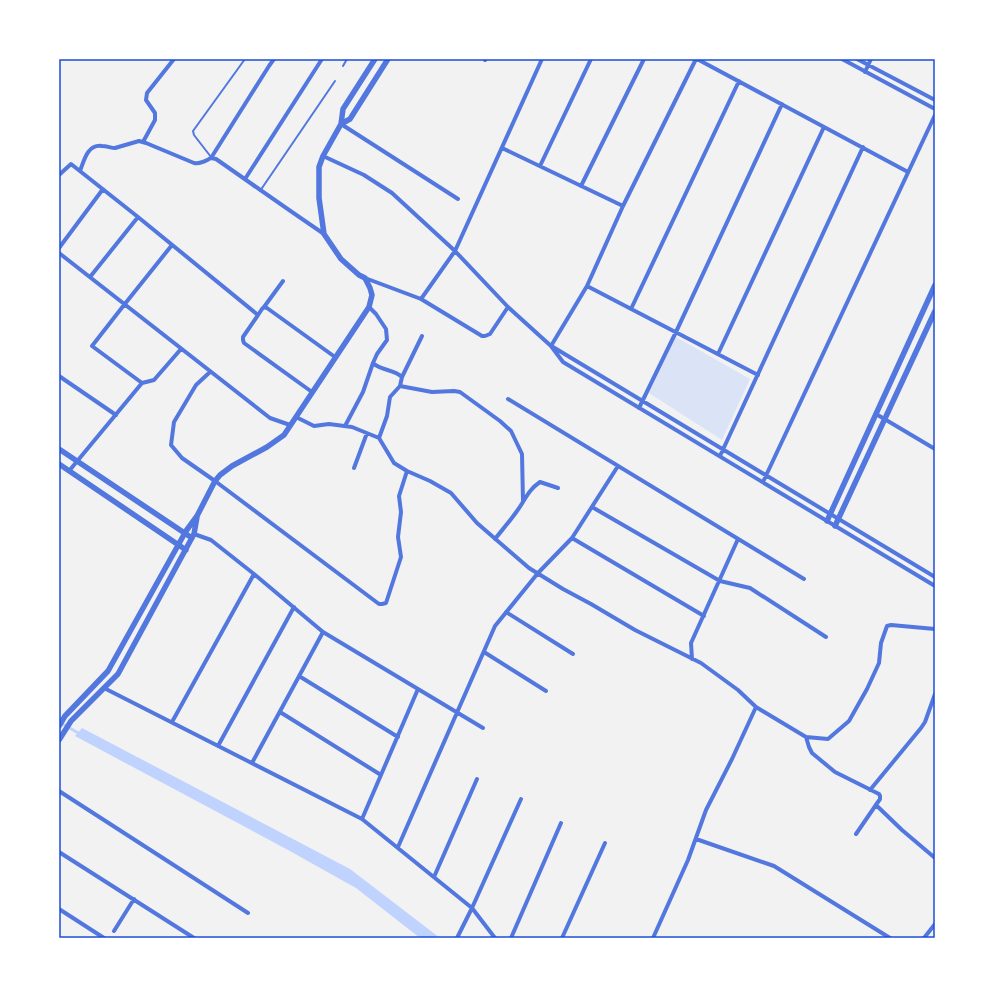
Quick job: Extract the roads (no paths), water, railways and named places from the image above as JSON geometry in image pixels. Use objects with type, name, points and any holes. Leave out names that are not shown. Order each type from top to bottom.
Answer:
[{"type":"street","points":[[143,142],[156,116],[146,100],[147,93],[174,59]]},
{"type":"street","points":[[80,171],[87,153],[92,148],[101,146],[115,148],[139,141],[194,163],[202,162],[211,158],[274,59]]},
{"type":"street","points":[[245,179],[322,59]]},
{"type":"street","points":[[324,234],[320,198],[319,167],[323,156],[341,124],[343,109],[375,59]]},
{"type":"street","points":[[341,124],[350,119],[388,59]]},
{"type":"street","points":[[421,299],[455,251],[542,59]]},
{"type":"street","points":[[540,166],[591,59]]},
{"type":"street","points":[[581,186],[644,59]]},
{"type":"street","points":[[551,346],[587,286],[623,206],[696,59],[908,172]]},
{"type":"street","points":[[842,59],[935,109]]},
{"type":"street","points":[[857,59],[935,100]]},
{"type":"street","points":[[865,72],[871,59]]},
{"type":"street","points":[[631,309],[739,81]]},
{"type":"street","points":[[639,408],[782,104]]},
{"type":"street","points":[[764,482],[935,115]]},
{"type":"street","points":[[341,124],[458,199]]},
{"type":"street","points":[[718,354],[824,126]]},
{"type":"street","points":[[720,456],[863,147]]},
{"type":"street","points":[[502,148],[623,206]]},
{"type":"street","points":[[323,156],[364,175],[392,193],[455,251],[508,307],[551,346],[935,577]]},
{"type":"street","points":[[211,158],[216,159],[324,234],[341,259],[359,275],[421,299],[482,336],[490,334],[508,307]]},
{"type":"street","points":[[59,175],[71,164],[258,315]]},
{"type":"street","points":[[59,248],[103,189]]},
{"type":"street","points":[[90,277],[138,217]]},
{"type":"street","points":[[142,383],[92,346],[172,245]]},
{"type":"street","points":[[59,253],[270,418],[290,425]]},
{"type":"street","points":[[59,726],[65,716],[108,671],[178,545],[197,516],[215,481],[232,466],[267,447],[284,435],[369,307],[372,295],[365,278]]},
{"type":"street","points":[[283,281],[243,337],[243,340],[244,343],[312,392]]},
{"type":"street","points":[[827,521],[935,285]]},
{"type":"street","points":[[587,286],[758,375]]},
{"type":"street","points":[[264,307],[335,357]]},
{"type":"street","points":[[345,426],[364,390],[377,354],[388,340],[386,329],[376,314],[369,307]]},
{"type":"street","points":[[835,526],[935,311]]},
{"type":"street","points":[[379,438],[387,416],[390,397],[400,386],[402,377],[422,336]]},
{"type":"street","points":[[551,346],[563,362],[935,586]]},
{"type":"street","points":[[69,471],[142,383],[154,380],[181,349]]},
{"type":"street","points":[[373,363],[377,367],[398,373],[402,377]]},
{"type":"street","points":[[210,372],[196,385],[174,422],[171,445],[182,458],[379,604],[386,603],[401,557],[398,538],[401,512],[399,496],[407,471]]},
{"type":"street","points":[[59,376],[116,415]]},
{"type":"street","points":[[400,386],[432,392],[454,390],[460,392],[500,421],[511,431],[522,454],[523,501]]},
{"type":"street","points":[[508,399],[804,579]]},
{"type":"street","points":[[876,414],[935,449]]},
{"type":"street","points":[[296,417],[314,426],[329,424],[345,426],[379,438],[394,463],[451,493],[476,523],[529,568],[635,630],[702,664],[738,690],[756,707],[806,737],[828,739],[849,721],[867,689],[879,662],[881,643],[887,626],[891,625],[935,629]]},
{"type":"street","points":[[354,468],[367,433]]},
{"type":"street","points":[[59,449],[185,533],[211,540],[323,632],[483,728]]},
{"type":"street","points":[[59,464],[186,550]]},
{"type":"street","points":[[398,847],[496,626],[538,573],[572,538],[618,466]]},
{"type":"street","points":[[495,539],[517,511],[527,493],[534,486],[540,482],[558,488]]},
{"type":"street","points":[[592,507],[720,581],[750,588],[826,637]]},
{"type":"street","points":[[59,740],[71,721],[118,674],[193,536],[197,516]]},
{"type":"street","points":[[572,538],[704,616]]},
{"type":"street","points":[[692,658],[691,643],[738,539]]},
{"type":"street","points":[[172,722],[254,574]]},
{"type":"street","points":[[218,746],[294,607]]},
{"type":"street","points":[[506,612],[573,654]]},
{"type":"street","points":[[252,763],[323,632]]},
{"type":"street","points":[[484,652],[546,691]]},
{"type":"street","points":[[108,671],[115,677]]},
{"type":"street","points":[[299,676],[398,737]]},
{"type":"street","points":[[104,688],[362,819],[472,908],[495,938]]},
{"type":"street","points":[[362,819],[418,689]]},
{"type":"street","points":[[870,790],[921,728],[925,722],[935,694]]},
{"type":"street","points":[[653,938],[688,860],[706,810],[756,707]]},
{"type":"street","points":[[280,712],[381,776]]},
{"type":"street","points":[[806,737],[812,753],[835,772],[879,794],[880,799],[856,834]]},
{"type":"street","points":[[434,877],[476,779]]},
{"type":"street","points":[[59,791],[248,913]]},
{"type":"street","points":[[457,938],[521,799]]},
{"type":"street","points":[[876,805],[902,830],[935,858]]},
{"type":"street","points":[[511,938],[562,823]]},
{"type":"street","points":[[696,839],[774,866],[890,938]]},
{"type":"street","points":[[562,938],[605,843]]},
{"type":"street","points":[[59,852],[194,938]]},
{"type":"street","points":[[114,931],[134,899]]},
{"type":"street","points":[[59,909],[104,938]]},
{"type":"street","points":[[924,938],[935,924]]},
{"type":"lane","points":[[211,158],[194,135],[193,131],[245,59]]},
{"type":"lane","points":[[343,66],[347,59]]},
{"type":"lane","points":[[260,191],[335,81]]},
{"type":"water","points":[[82,728],[350,869],[440,938],[420,938],[356,888],[75,736]]},
{"type":"waterway","points":[[61,723],[80,734]]}]
